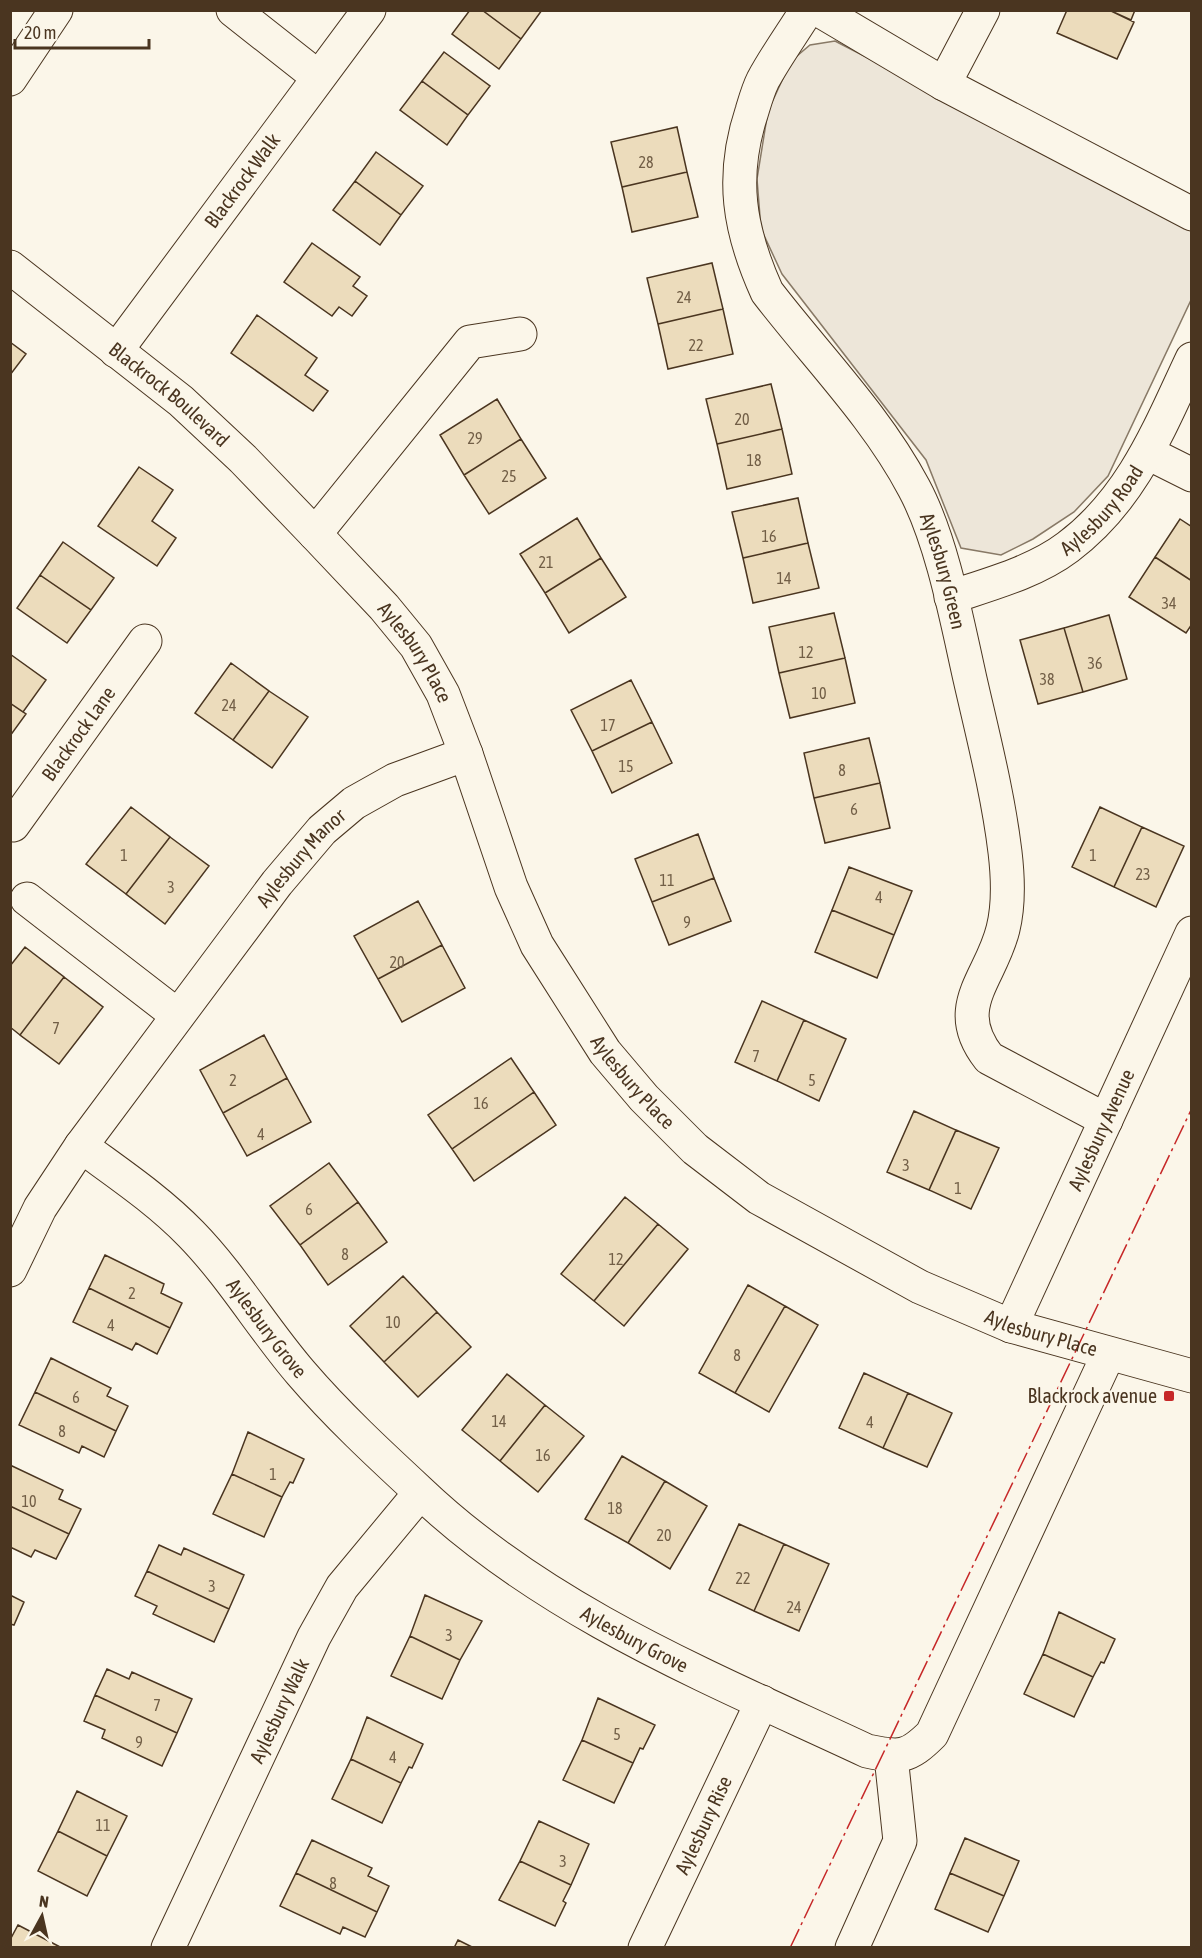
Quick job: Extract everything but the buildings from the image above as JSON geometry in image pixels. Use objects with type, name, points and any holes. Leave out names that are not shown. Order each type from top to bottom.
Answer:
[{"type":"street","points":[[10,79],[56,10]]},
{"type":"street","points":[[232,10],[318,77]]},
{"type":"street","name":"Blackrock Walk","points":[[116,351],[369,10]]},
{"type":"street","name":"Aylesbury Green","points":[[807,10],[761,82],[745,132],[738,180],[741,221],[753,262],[767,292],[896,456],[915,490],[951,597],[992,779],[1005,853],[1007,900],[1003,930],[976,994],[971,1019],[976,1041],[990,1058],[1106,1120]]},
{"type":"street","points":[[819,10],[944,84],[1191,214]]},
{"type":"street","points":[[944,84],[982,10]]},
{"type":"street","name":"Blackrock Boulevard","points":[[10,267],[181,401],[243,459],[315,534]]},
{"type":"street","points":[[315,534],[470,342],[520,334]]},
{"type":"street","name":"Aylesbury Road","points":[[951,597],[1018,574],[1067,548],[1103,517],[1127,487],[1148,453],[1191,359]]},
{"type":"street","points":[[1148,453],[1191,475]]},
{"type":"street","name":"Aylesbury Place","points":[[315,534],[384,606],[416,646],[443,694],[466,754],[491,833],[537,945],[605,1052],[644,1098],[695,1149],[759,1198],[920,1287],[1011,1326],[1108,1355],[1191,1376]]},
{"type":"street","name":"Blackrock Lane","points":[[10,823],[13,825],[145,641]]},
{"type":"street","name":"Aylesbury Manor","points":[[10,1270],[40,1208],[81,1146],[277,883],[322,830],[354,803],[395,780],[466,754]]},
{"type":"street","points":[[27,899],[177,1015]]},
{"type":"street","name":"Aylesbury Avenue","points":[[1011,1326],[1106,1120],[1179,991],[1191,933]]},
{"type":"street","name":"Aylesbury Grove","points":[[81,1146],[151,1196],[193,1236],[302,1373],[420,1493],[469,1535],[540,1587],[608,1628],[867,1751],[891,1756]]},
{"type":"street","points":[[852,1947],[900,1841],[891,1756],[915,1751],[932,1734],[1108,1355]]},
{"type":"street","name":"Aylesbury Walk","points":[[168,1947],[314,1637],[342,1587],[420,1493]]},
{"type":"street","name":"Aylesbury Rise","points":[[645,1947],[762,1702]]},
{"type":"shaded area","points":[[835,41],[1192,226],[1191,300],[1108,476],[1074,512],[1033,539],[1001,555],[961,548],[926,460],[782,274],[761,229],[757,179],[768,111],[791,61],[810,45]]},
{"type":"power","points":[[790,1948],[1192,1108]]},
{"type":"place","name":"Blackrock avenue","points":[[1169,1396]]}]
